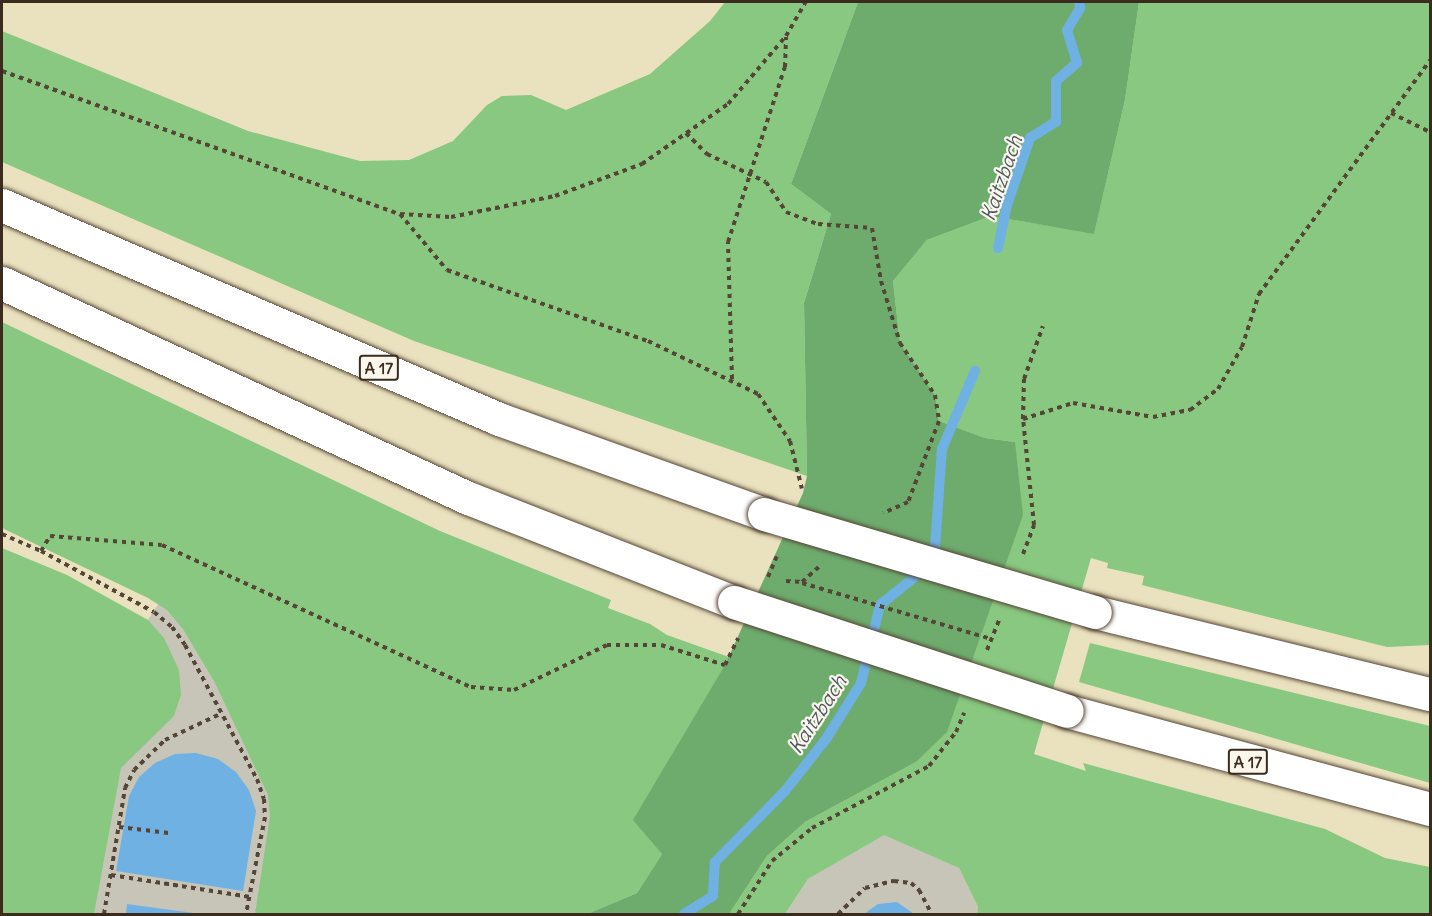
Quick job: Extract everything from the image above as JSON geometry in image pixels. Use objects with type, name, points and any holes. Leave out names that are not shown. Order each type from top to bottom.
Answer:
[{"type":"highway","name":"A 17","points":[[2,205],[500,419],[764,514],[1095,612],[1431,694]]},
{"type":"highway","name":"A 17","points":[[2,283],[468,498],[734,602],[1067,711],[1431,808]]},
{"type":"path","points":[[2,71],[400,214],[451,217],[555,196],[642,164],[728,104],[786,36],[806,2]]},
{"type":"path","points":[[732,379],[728,242],[748,173],[785,67],[786,36]]},
{"type":"path","points":[[1043,326],[1024,379],[1023,419],[1073,403],[1153,417],[1190,410],[1218,388],[1242,347],[1259,294],[1314,224],[1390,113],[1431,60]]},
{"type":"path","points":[[1390,113],[1431,132]]},
{"type":"path","points":[[686,133],[707,154],[766,182],[786,212],[818,224],[872,228],[881,282],[900,343],[935,395],[939,421],[908,502]]},
{"type":"path","points":[[400,214],[447,270],[648,341],[732,379],[758,394],[790,441],[803,493]]},
{"type":"path","points":[[2,534],[42,551],[154,612],[172,627],[222,713],[257,779],[264,799],[265,817],[246,915]]},
{"type":"path","points":[[42,551],[50,536],[162,545],[471,687],[514,690],[607,645],[661,645],[725,665]]},
{"type":"path","points":[[802,582],[992,639]]},
{"type":"path","points":[[104,915],[125,788],[147,754],[172,736],[222,713]]},
{"type":"path","points":[[118,827],[169,833]]},
{"type":"path","points":[[111,875],[250,897]]},
{"type":"path","points":[[838,915],[865,888],[894,881],[911,883],[919,890],[932,915]]},
{"type":"shaded area","points":[[180,572],[269,709],[272,914],[55,914],[141,630]]},
{"type":"shaded area","points":[[884,834],[959,868],[978,907],[977,914],[785,914],[808,879]]},
{"type":"green space","points":[[725,2],[858,2],[791,184],[831,214],[804,303],[807,476],[414,341],[2,162],[2,31],[248,131],[360,161],[409,160],[453,141],[487,105],[502,96],[531,95],[566,110],[650,74],[710,21]]},
{"type":"green space","points":[[858,2],[1139,2],[1125,100],[1094,234],[991,216],[927,240],[893,281],[900,343],[935,395],[939,421],[985,438],[1015,442],[1023,515],[947,732],[916,762],[805,822],[767,856],[729,914],[587,914],[637,893],[662,854],[633,820],[725,665],[803,493],[807,476],[804,303],[831,214],[791,184]]},
{"type":"green space","points":[[1139,2],[1430,2],[1430,645],[1387,647],[1142,585],[1144,576],[1107,568],[1108,563],[1091,558],[1034,754],[1086,771],[1083,763],[1325,829],[1385,858],[1430,867],[1430,914],[977,914],[978,907],[959,868],[884,835],[808,879],[785,914],[729,914],[767,856],[805,822],[916,762],[1015,442],[985,438],[939,421],[935,395],[900,343],[893,281],[927,240],[991,216],[1094,233],[1125,100]]},
{"type":"green space","points":[[2,322],[440,531],[611,600],[608,608],[650,624],[667,635],[729,657],[662,854],[637,893],[587,914],[255,914],[270,816],[268,795],[214,681],[183,629],[167,610],[148,598],[2,528]]},
{"type":"green space","points":[[2,548],[67,575],[148,620],[164,638],[179,670],[181,695],[174,716],[121,768],[94,914],[2,914]]},
{"type":"green space","points":[[1090,643],[1430,726],[1430,783],[1079,682]]},
{"type":"water","points":[[196,753],[218,759],[236,772],[249,790],[256,811],[243,891],[116,871],[129,796],[139,777],[155,763],[175,754]]},
{"type":"water","points":[[897,902],[914,914],[864,914],[878,904]]},
{"type":"water","points":[[127,904],[201,914],[126,914]]},
{"type":"waterway","name":"Kaitzbach","points":[[998,248],[1007,205],[1030,138],[1056,122],[1056,81],[1077,63],[1067,30],[1080,8],[1079,2]]},
{"type":"waterway","name":"Kaitzbach","points":[[684,914],[713,896],[715,862],[785,791],[826,739],[861,683],[880,605],[917,575],[935,548],[942,449],[975,371]]}]
